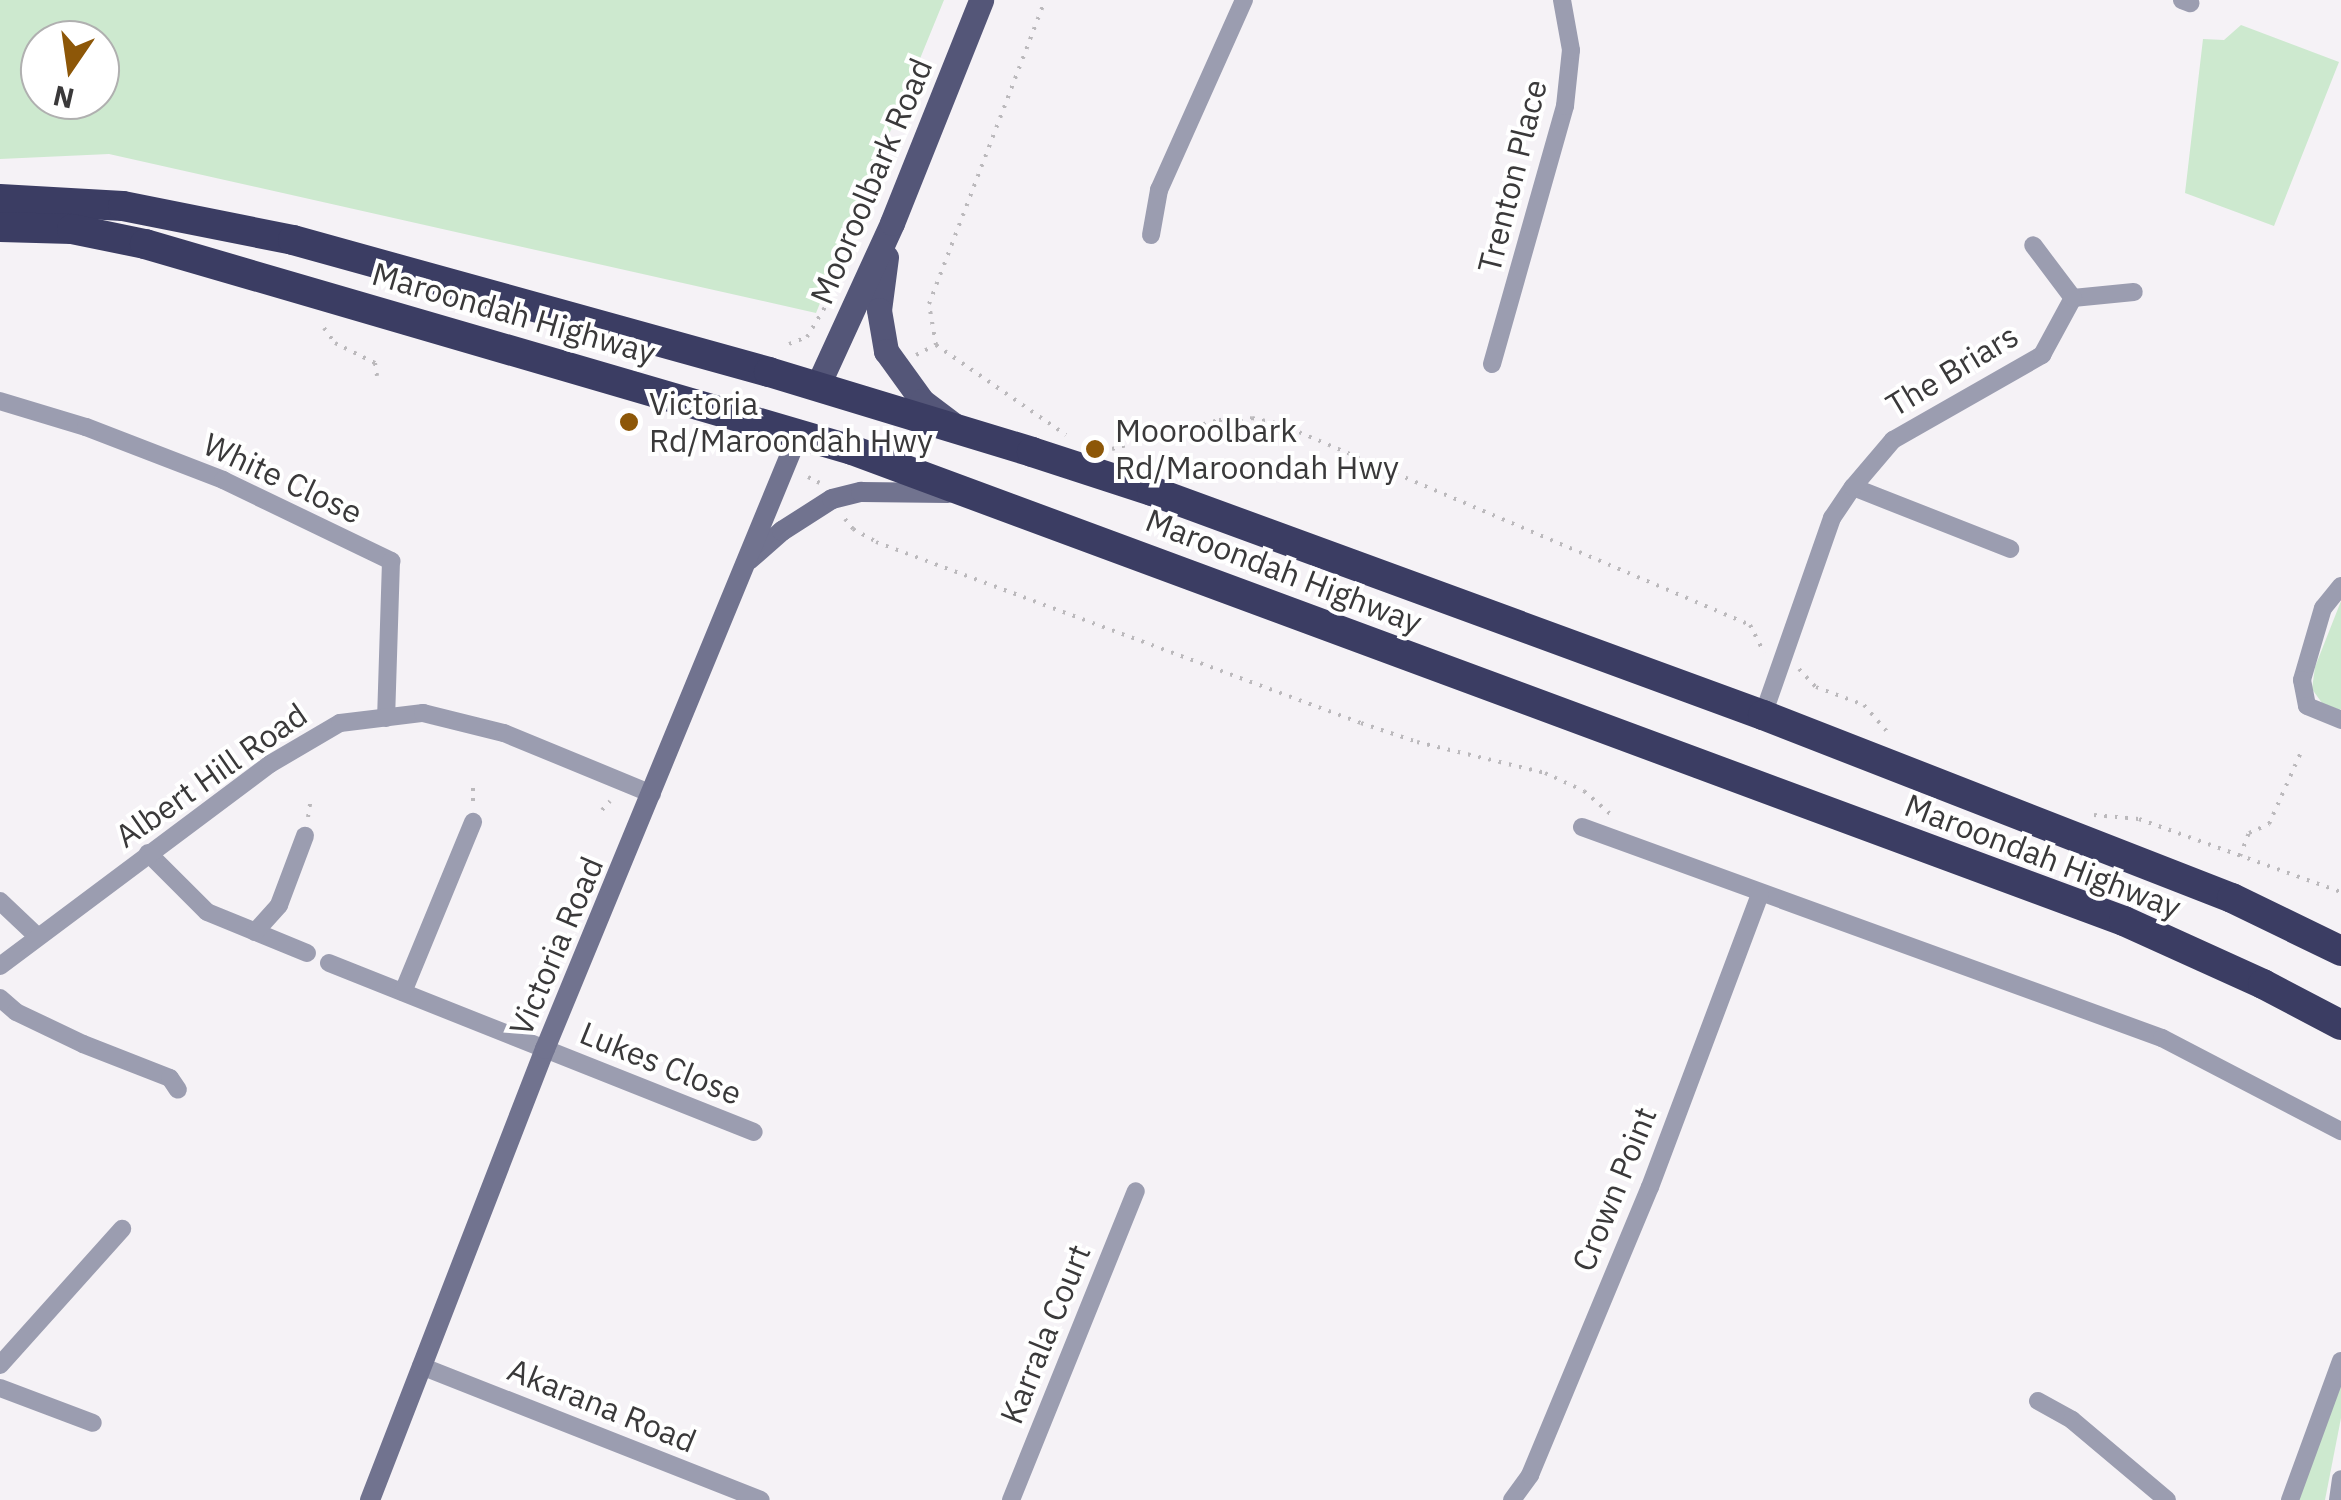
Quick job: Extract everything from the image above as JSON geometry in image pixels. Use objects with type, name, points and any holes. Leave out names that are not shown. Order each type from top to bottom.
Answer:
[{"type":"highway","name":"Maroondah Highway","points":[[0,199],[123,206],[292,240],[817,387],[1152,491],[1763,714],[2232,898],[2341,951]]},
{"type":"highway","name":"Maroondah Highway","points":[[0,227],[72,229],[146,244],[799,434],[969,493],[2124,921],[2263,984],[2341,1025]]},
{"type":"highway","points":[[799,434],[817,387]]},
{"type":"main road","name":"Mooroolbark Road","points":[[817,387],[892,223],[981,0]]},
{"type":"main road","points":[[892,223],[879,310],[886,351],[922,401],[962,432]]},
{"type":"main road","name":"Victoria Road","points":[[371,1494],[545,1049],[799,434]]},
{"type":"main road","points":[[744,565],[782,530],[832,499],[861,492],[969,493]]},
{"type":"street","points":[[1151,235],[1160,190],[1244,0]]},
{"type":"street","name":"Trenton Place","points":[[1492,364],[1565,106],[1571,50],[1562,0]]},
{"type":"street","points":[[2033,245],[2073,298],[2134,292]]},
{"type":"street","name":"The Briars","points":[[1763,714],[1832,518],[1853,487],[1893,440],[2042,355],[2073,298]]},
{"type":"street","name":"White Close","points":[[0,402],[86,427],[223,480],[391,561],[386,718]]},
{"type":"street","points":[[1853,487],[2010,549]]},
{"type":"street","points":[[2341,586],[2323,608],[2302,680],[2307,706],[2341,720]]},
{"type":"street","name":"Albert Hill Road","points":[[0,966],[270,764],[340,723],[423,713],[504,732],[652,794]]},
{"type":"street","points":[[403,992],[474,822]]},
{"type":"street","points":[[1582,827],[1760,895],[2162,1038],[2341,1131]]},
{"type":"street","points":[[255,932],[279,905],[305,836]]},
{"type":"street","points":[[148,853],[207,912],[307,953]]},
{"type":"street","name":"Crown Point","points":[[1512,1500],[1530,1475],[1642,1205],[1760,895]]},
{"type":"street","points":[[0,902],[38,937]]},
{"type":"street","name":"Lukes Close","points":[[329,963],[754,1132]]},
{"type":"street","points":[[0,998],[16,1012],[83,1044],[170,1078],[178,1090]]},
{"type":"street","name":"Karrala Court","points":[[1010,1500],[1136,1191]]},
{"type":"street","points":[[0,1364],[122,1229]]},
{"type":"street","points":[[2290,1500],[2341,1361]]},
{"type":"street","name":"Akarana Road","points":[[421,1366],[761,1500]]},
{"type":"street","points":[[0,1388],[93,1423]]},
{"type":"street","points":[[2038,1401],[2072,1420],[2167,1500]]},
{"type":"street","points":[[2338,1500],[2341,1479]]},
{"type":"path","points":[[1045,0],[929,304],[936,345],[1078,444]]},
{"type":"path","points":[[324,328],[335,344],[375,363],[377,376]]},
{"type":"path","points":[[894,365],[936,345]]},
{"type":"path","points":[[1104,450],[1219,420],[1252,418],[1280,424],[1750,625],[1763,652],[1796,666],[1816,686],[1864,705],[1890,735]]},
{"type":"path","points":[[808,477],[824,485],[853,530],[876,542],[1361,724],[1417,742],[1545,772],[1610,810],[1618,824],[1612,839]]},
{"type":"path","points":[[2240,857],[2249,833],[2269,824],[2301,752]]},
{"type":"path","points":[[602,810],[610,801]]},
{"type":"path","points":[[2087,814],[2139,819],[2341,892]]},
{"type":"green space","points":[[0,0],[944,0],[816,313],[109,154],[0,159]]},
{"type":"green space","points":[[2241,25],[2339,62],[2274,226],[2185,193],[2203,39],[2224,40]]},
{"type":"green space","points":[[2341,601],[2340,710],[2322,703],[2312,689],[2315,667]]},
{"type":"green space","points":[[2341,1384],[2341,1418],[2325,1500],[2298,1500]]},
{"type":"place","name":"Victoria Rd/Maroondah Hwy","points":[[629,422]]},
{"type":"place","name":"Mooroolbark Rd/Maroondah Hwy","points":[[1095,449]]}]
